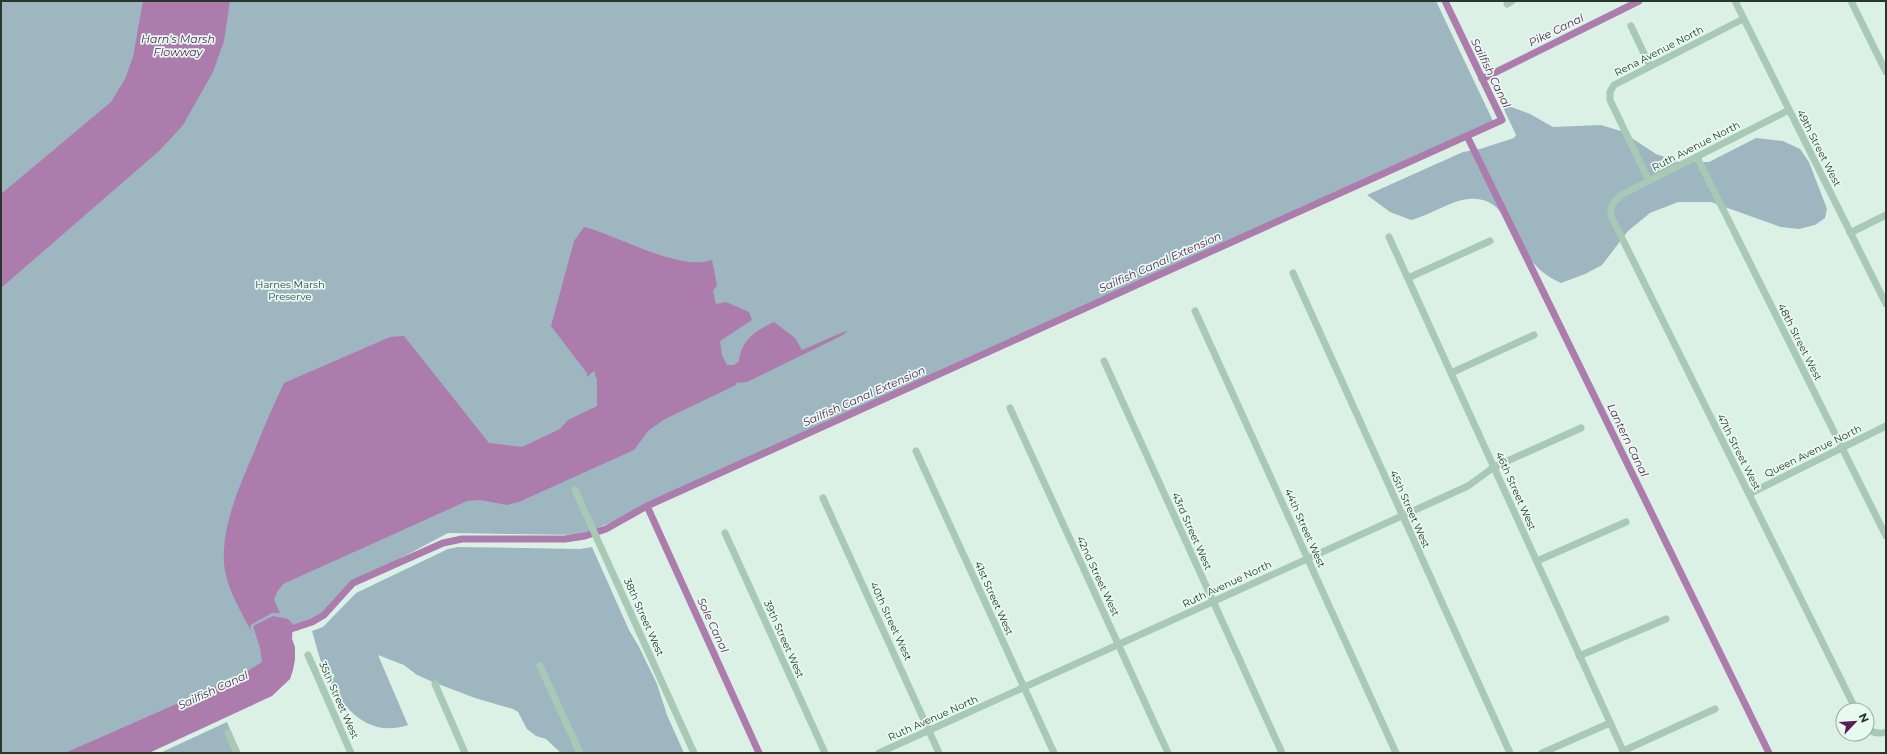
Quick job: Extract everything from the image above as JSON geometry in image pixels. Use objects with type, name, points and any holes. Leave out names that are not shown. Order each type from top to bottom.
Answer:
[{"type":"street","name":"49th Street West","points":[[1735,1],[1886,304]]},
{"type":"street","points":[[1851,1],[1886,72]]},
{"type":"street","name":"Rena Avenue North","points":[[1649,180],[1610,100],[1610,92],[1614,85],[1744,19]]},
{"type":"street","points":[[1631,26],[1650,66]]},
{"type":"street","name":"Ruth Avenue North","points":[[1613,202],[1623,194],[1649,180],[1789,110]]},
{"type":"street","name":"48th Street West","points":[[1697,157],[1886,536]]},
{"type":"street","name":"47th Street West","points":[[1613,202],[1610,208],[1614,224],[1852,702]]},
{"type":"street","points":[[1850,233],[1886,215]]},
{"type":"street","name":"46th Street West","points":[[1389,237],[1623,752]]},
{"type":"street","points":[[1408,278],[1490,240]]},
{"type":"street","name":"45th Street West","points":[[1293,273],[1510,753]]},
{"type":"street","name":"44th Street West","points":[[1195,311],[1396,753]]},
{"type":"street","points":[[1451,373],[1534,335]]},
{"type":"street","name":"43rd Street West","points":[[1104,362],[1282,753]]},
{"type":"street","name":"42nd Street West","points":[[1010,408],[1168,753]]},
{"type":"street","name":"Queen Avenue North","points":[[1749,494],[1886,426]]},
{"type":"street","name":"Ruth Avenue North","points":[[879,753],[1024,688],[1213,600],[1468,486],[1494,467],[1581,428]]},
{"type":"street","name":"41st Street West","points":[[916,451],[1054,753]]},
{"type":"street","name":"38th Street West","points":[[575,490],[694,753]]},
{"type":"street","name":"40th Street West","points":[[823,498],[939,753]]},
{"type":"street","points":[[1537,561],[1626,522]]},
{"type":"street","name":"39th Street West","points":[[725,533],[825,753]]},
{"type":"street","points":[[1579,656],[1666,619]]},
{"type":"street","name":"35th Street West","points":[[308,655],[351,753]]},
{"type":"street","points":[[540,666],[580,753]]},
{"type":"street","points":[[435,684],[465,753]]},
{"type":"street","points":[[1623,752],[1715,709]]},
{"type":"street","points":[[1542,753],[1610,723]]},
{"type":"street","points":[[1875,733],[1886,732]]},
{"type":"street","points":[[228,733],[237,753]]},
{"type":"green space","name":"Harnes Marsh Preserve","points":[[1,1],[1436,1],[1493,121],[583,535],[448,533],[352,584],[317,617],[267,640],[266,673],[93,753],[1,753]]},
{"type":"green space","points":[[1501,103],[1530,114],[1553,127],[1601,125],[1621,131],[1656,154],[1679,162],[1709,162],[1756,138],[1783,141],[1800,149],[1809,162],[1827,209],[1825,218],[1815,225],[1799,229],[1781,227],[1711,202],[1678,202],[1650,213],[1628,231],[1602,265],[1585,274],[1561,283],[1547,275],[1531,261],[1521,247],[1504,216],[1497,207],[1488,202],[1476,199],[1462,200],[1411,220],[1390,212],[1367,195],[1463,152],[1480,149],[1514,138],[1516,135]]},
{"type":"green space","points":[[458,547],[580,549],[592,547],[629,630],[657,684],[667,715],[684,753],[561,753],[546,739],[536,736],[527,729],[518,712],[513,709],[475,698],[433,682],[417,675],[404,665],[378,655],[408,725],[393,728],[379,727],[367,723],[356,716],[346,706],[330,682],[324,669],[312,631],[323,627],[356,593],[448,549]]},
{"type":"green space","points":[[227,722],[240,753],[160,753]]},
{"type":"water","name":"Harn's Marsh Flowway","points":[[143,1],[230,1],[224,41],[213,72],[183,125],[159,151],[1,288],[1,194],[111,102],[125,79],[133,57]]},
{"type":"water","points":[[584,227],[666,257],[683,261],[699,262],[712,260],[717,285],[713,291],[716,304],[726,302],[749,312],[752,320],[720,341],[722,355],[727,365],[734,365],[739,361],[743,347],[750,337],[774,322],[795,338],[802,350],[848,330],[843,335],[747,382],[735,383],[736,385],[665,419],[648,431],[634,450],[521,501],[507,505],[480,500],[467,501],[283,584],[277,592],[274,600],[280,613],[272,613],[252,624],[250,627],[252,633],[231,590],[225,572],[224,549],[229,520],[237,492],[284,383],[390,337],[404,336],[489,443],[522,447],[560,429],[568,420],[597,406],[597,380],[594,371],[587,377],[587,373],[551,326],[574,241]]},
{"type":"water","name":"Sailfish Canal","points":[[273,616],[288,619],[293,624],[292,639],[295,647],[295,659],[290,679],[272,696],[149,753],[65,753],[240,676],[262,662],[260,648],[253,626]]},
{"type":"waterway","name":"Sailfish Canal Extension","points":[[285,631],[312,622],[324,615],[353,583],[443,543],[462,539],[565,539],[585,536],[606,529],[647,506],[1502,120],[1445,1]]},
{"type":"waterway","name":"Pike Canal","points":[[1482,79],[1639,1]]},
{"type":"waterway","name":"Lantern Canal","points":[[1467,136],[1769,753]]},
{"type":"waterway","name":"Sole Canal","points":[[647,506],[759,753]]}]
